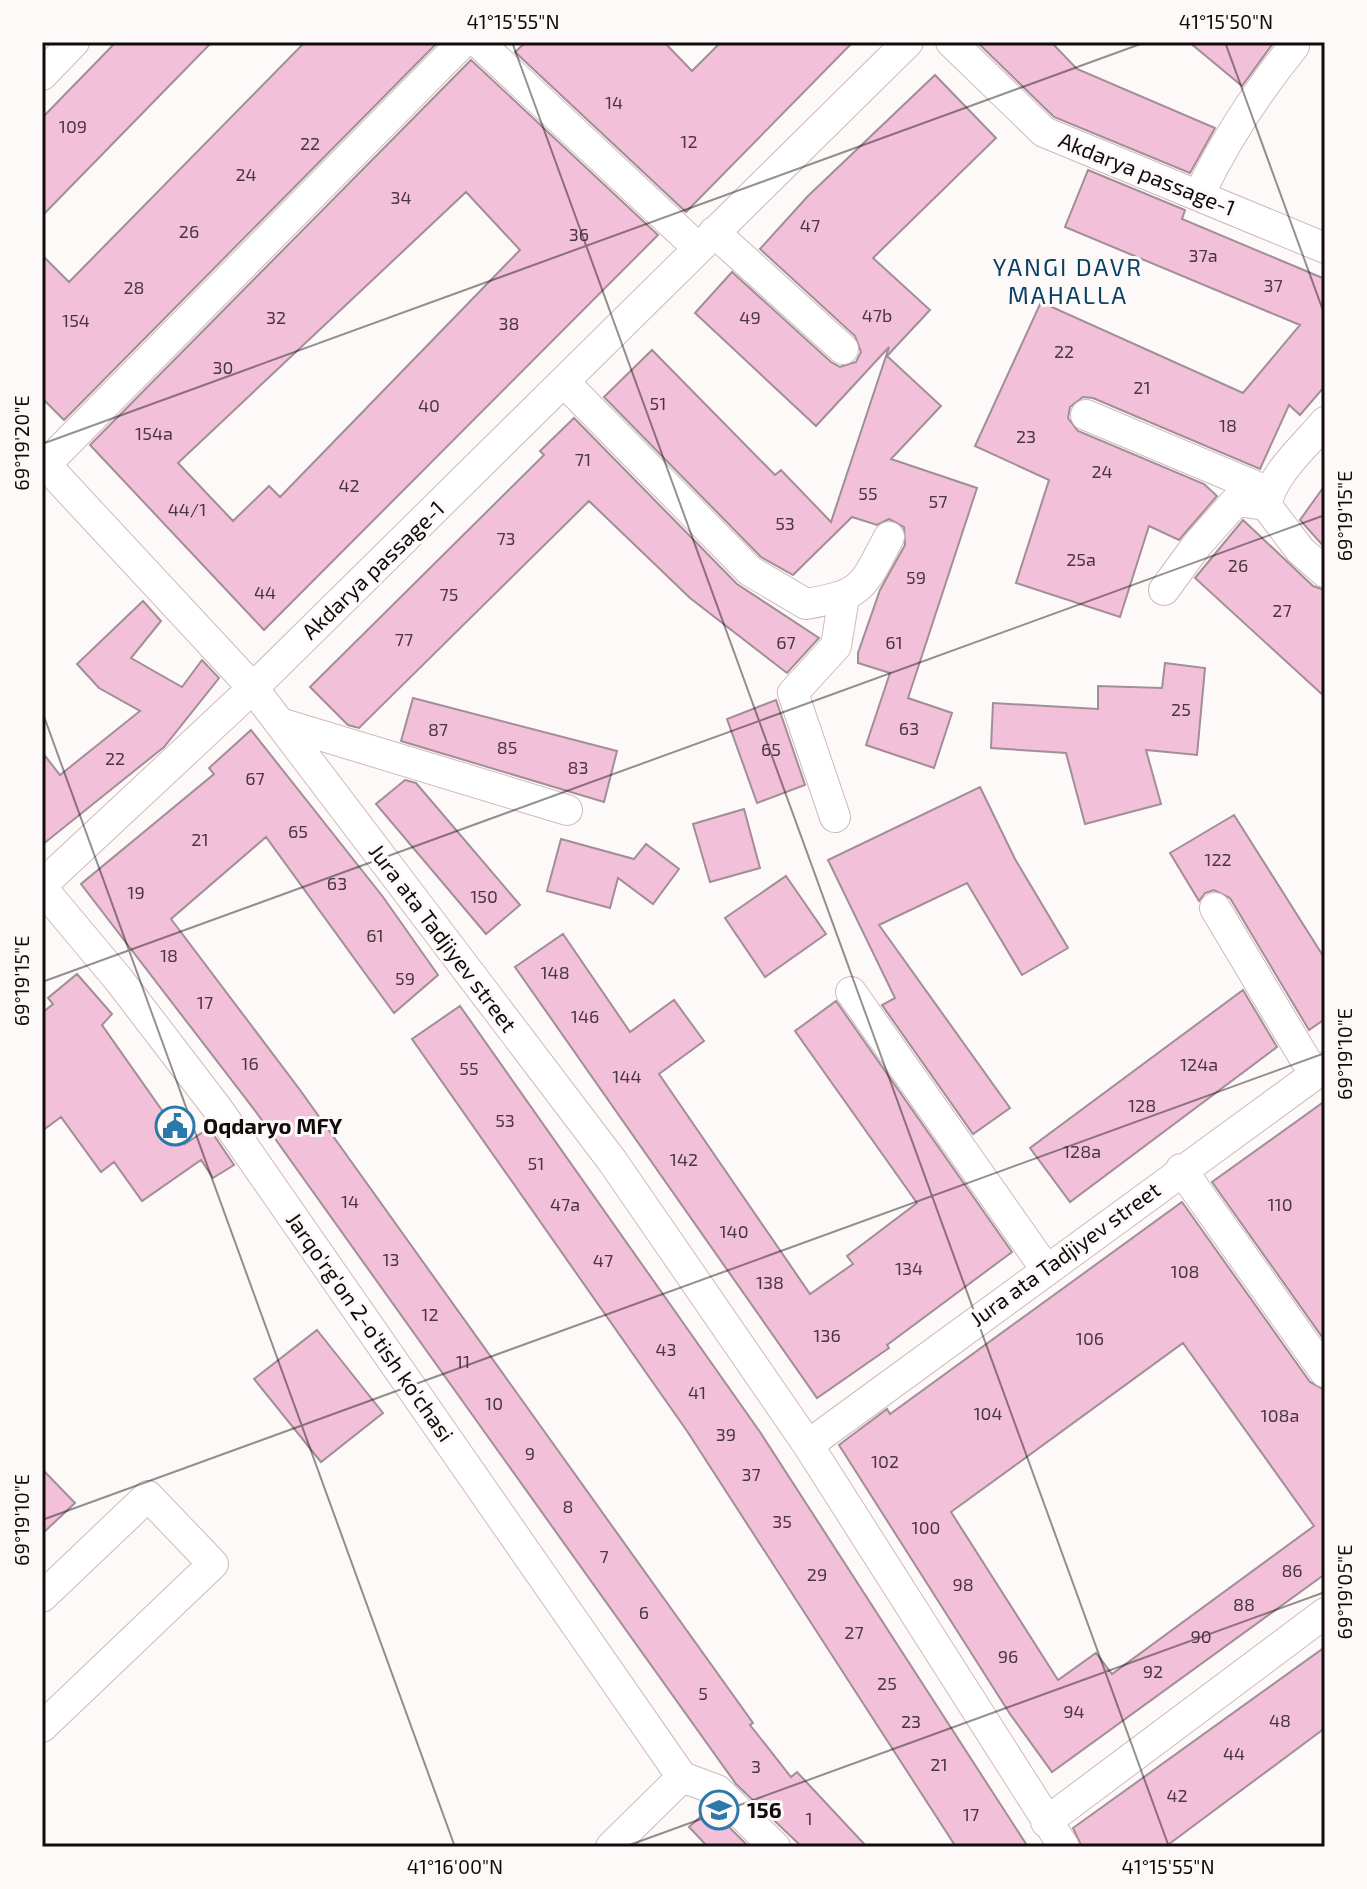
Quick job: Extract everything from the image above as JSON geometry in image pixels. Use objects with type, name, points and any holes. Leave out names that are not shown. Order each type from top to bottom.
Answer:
[{"type":"street","points":[[42,75],[74,42]]},
{"type":"street","points":[[44,462],[463,42]]},
{"type":"street","points":[[478,42],[706,240],[843,349]]},
{"type":"street","name":"Akdarya passage-1","points":[[42,887],[253,688],[908,42]]},
{"type":"street","name":"Akdarya passage-1","points":[[951,42],[1044,132],[1200,193],[1325,248]]},
{"type":"street","points":[[1200,193],[1226,139],[1257,92],[1294,46]]},
{"type":"street","points":[[564,382],[750,571],[806,604],[844,597],[866,580],[889,537]]},
{"type":"street","points":[[1086,415],[1267,498],[1300,550],[1325,572]]},
{"type":"street","points":[[1164,590],[1197,545],[1236,501],[1267,498],[1325,422]]},
{"type":"street","name":"Jura аta Tadjiyev street","points":[[44,462],[253,688],[613,1162],[808,1445],[1064,1847]]},
{"type":"street","points":[[835,817],[793,693],[836,646],[844,597]]},
{"type":"street","points":[[280,723],[567,810]]},
{"type":"street","name":"Jarqo'rg'on 2-o'tish ko'chasi","points":[[42,887],[119,980],[217,1108],[682,1777]]},
{"type":"street","points":[[1215,908],[1320,1070]]},
{"type":"street","points":[[851,992],[1045,1268]]},
{"type":"street","name":"Jura аta Tadjiyev street","points":[[808,1445],[1045,1268],[1320,1070]]},
{"type":"street","points":[[1181,1169],[1325,1372]]},
{"type":"street","points":[[42,1597],[148,1496],[213,1564],[42,1727]]},
{"type":"street","points":[[1046,1822],[1325,1613]]},
{"type":"street","points":[[611,1847],[682,1777],[717,1790],[775,1847]]},
{"type":"building","points":[[116,42],[212,42],[42,216],[42,118]]},
{"type":"building","points":[[305,42],[438,42],[64,420],[42,398],[42,255],[69,282]]},
{"type":"building","points":[[526,42],[664,42],[692,71],[721,42],[853,42],[686,212],[515,52]]},
{"type":"building","points":[[977,42],[1051,42],[1077,69],[1215,128],[1190,173],[1054,117]]},
{"type":"building","points":[[1189,42],[1274,42],[1242,86]]},
{"type":"building","points":[[471,60],[658,235],[264,630],[90,445]],"holes":[[[466,192],[520,250],[280,497],[269,486],[233,521],[178,463]]]},
{"type":"building","points":[[935,75],[996,138],[873,258],[930,310],[887,356],[941,406],[891,459],[977,488],[908,698],[952,713],[934,768],[866,745],[890,673],[858,663],[858,653],[880,590],[905,545],[904,527],[889,519],[877,525],[852,517],[793,575],[761,557],[604,397],[652,350],[775,475],[781,470],[831,522],[889,347],[816,426],[695,313],[732,272],[831,362],[840,367],[856,362],[861,352],[855,336],[760,249],[808,196]]},
{"type":"building","points":[[1088,170],[1185,210],[1182,219],[1325,279],[1325,386],[1300,415],[1289,405],[1260,469],[1093,398],[1083,397],[1070,407],[1068,418],[1078,431],[1204,484],[1217,496],[1179,540],[1149,526],[1120,617],[1016,583],[1049,480],[975,446],[1041,302],[1243,393],[1300,325],[1065,227]]},
{"type":"building","points":[[574,418],[737,584],[819,638],[787,673],[690,598],[589,501],[359,728],[348,725],[310,687],[544,455],[540,451]]},
{"type":"building","points":[[1325,485],[1325,548],[1300,520]]},
{"type":"building","points":[[1243,520],[1313,586],[1325,590],[1325,697],[1195,578]]},
{"type":"building","points":[[143,601],[161,621],[131,658],[182,687],[202,660],[219,678],[164,747],[42,845],[42,752],[60,775],[140,711],[99,688],[77,664]]},
{"type":"building","points":[[1165,663],[1205,668],[1197,755],[1146,750],[1161,804],[1085,824],[1066,753],[991,748],[993,703],[1098,709],[1098,686],[1162,688]]},
{"type":"building","points":[[413,698],[617,751],[604,802],[401,741]]},
{"type":"building","points":[[776,700],[805,785],[757,803],[727,719]]},
{"type":"building","points":[[251,730],[383,897],[438,975],[394,1013],[266,837],[171,919],[300,1090],[753,1723],[750,1725],[791,1777],[797,1772],[867,1847],[802,1847],[736,1784],[256,1112],[81,884],[214,774],[209,768]]},
{"type":"building","points":[[405,780],[416,783],[520,905],[486,934],[376,804]]},
{"type":"building","points":[[980,787],[1015,859],[1068,948],[1022,975],[967,883],[879,925],[1010,1108],[973,1134],[882,1005],[895,998],[828,860]]},
{"type":"building","points":[[744,809],[760,868],[710,882],[693,824]]},
{"type":"building","points":[[1234,815],[1325,959],[1325,1019],[1309,1030],[1230,898],[1214,890],[1205,893],[1199,901],[1170,853]]},
{"type":"building","points":[[561,839],[634,859],[646,844],[679,869],[653,904],[618,878],[610,908],[547,891]]},
{"type":"building","points":[[786,876],[826,934],[765,977],[725,918]]},
{"type":"building","points":[[563,934],[630,1032],[674,1000],[704,1041],[659,1074],[810,1294],[853,1264],[847,1256],[917,1203],[795,1031],[836,1001],[1012,1252],[887,1345],[889,1348],[817,1398],[515,967]]},
{"type":"building","points":[[77,974],[112,1014],[102,1025],[166,1116],[177,1113],[185,1144],[209,1128],[234,1165],[213,1178],[201,1160],[142,1201],[114,1162],[101,1172],[61,1117],[42,1131],[42,1013],[53,1004],[48,998]]},
{"type":"building","points":[[1243,990],[1277,1047],[1070,1202],[1030,1148]]},
{"type":"building","points":[[460,1006],[760,1432],[1028,1847],[956,1847],[687,1431],[412,1039]]},
{"type":"building","points":[[1325,1101],[1325,1341],[1212,1182]]},
{"type":"building","points":[[1182,1202],[1310,1382],[1325,1390],[1325,1574],[1052,1772],[1010,1714],[839,1445],[887,1409],[890,1414]],"holes":[[[1183,1343],[1314,1526],[1112,1674],[1096,1653],[1058,1680],[951,1512]]]},
{"type":"building","points":[[317,1330],[383,1413],[321,1462],[254,1379]]},
{"type":"building","points":[[42,1469],[75,1503],[42,1534]]},
{"type":"building","points":[[1325,1647],[1325,1728],[1165,1847],[1082,1847],[1073,1828]]},
{"type":"building","points":[[710,1808],[749,1847],[708,1847],[689,1827]]},
{"type":"place","name":"Oqdaryo MFY","points":[[175,1126]]},
{"type":"place","name":"156","points":[[719,1810]]},
{"type":"district","name":"YANGI DAVR MAHALLA","points":[[1068,282]]}]
